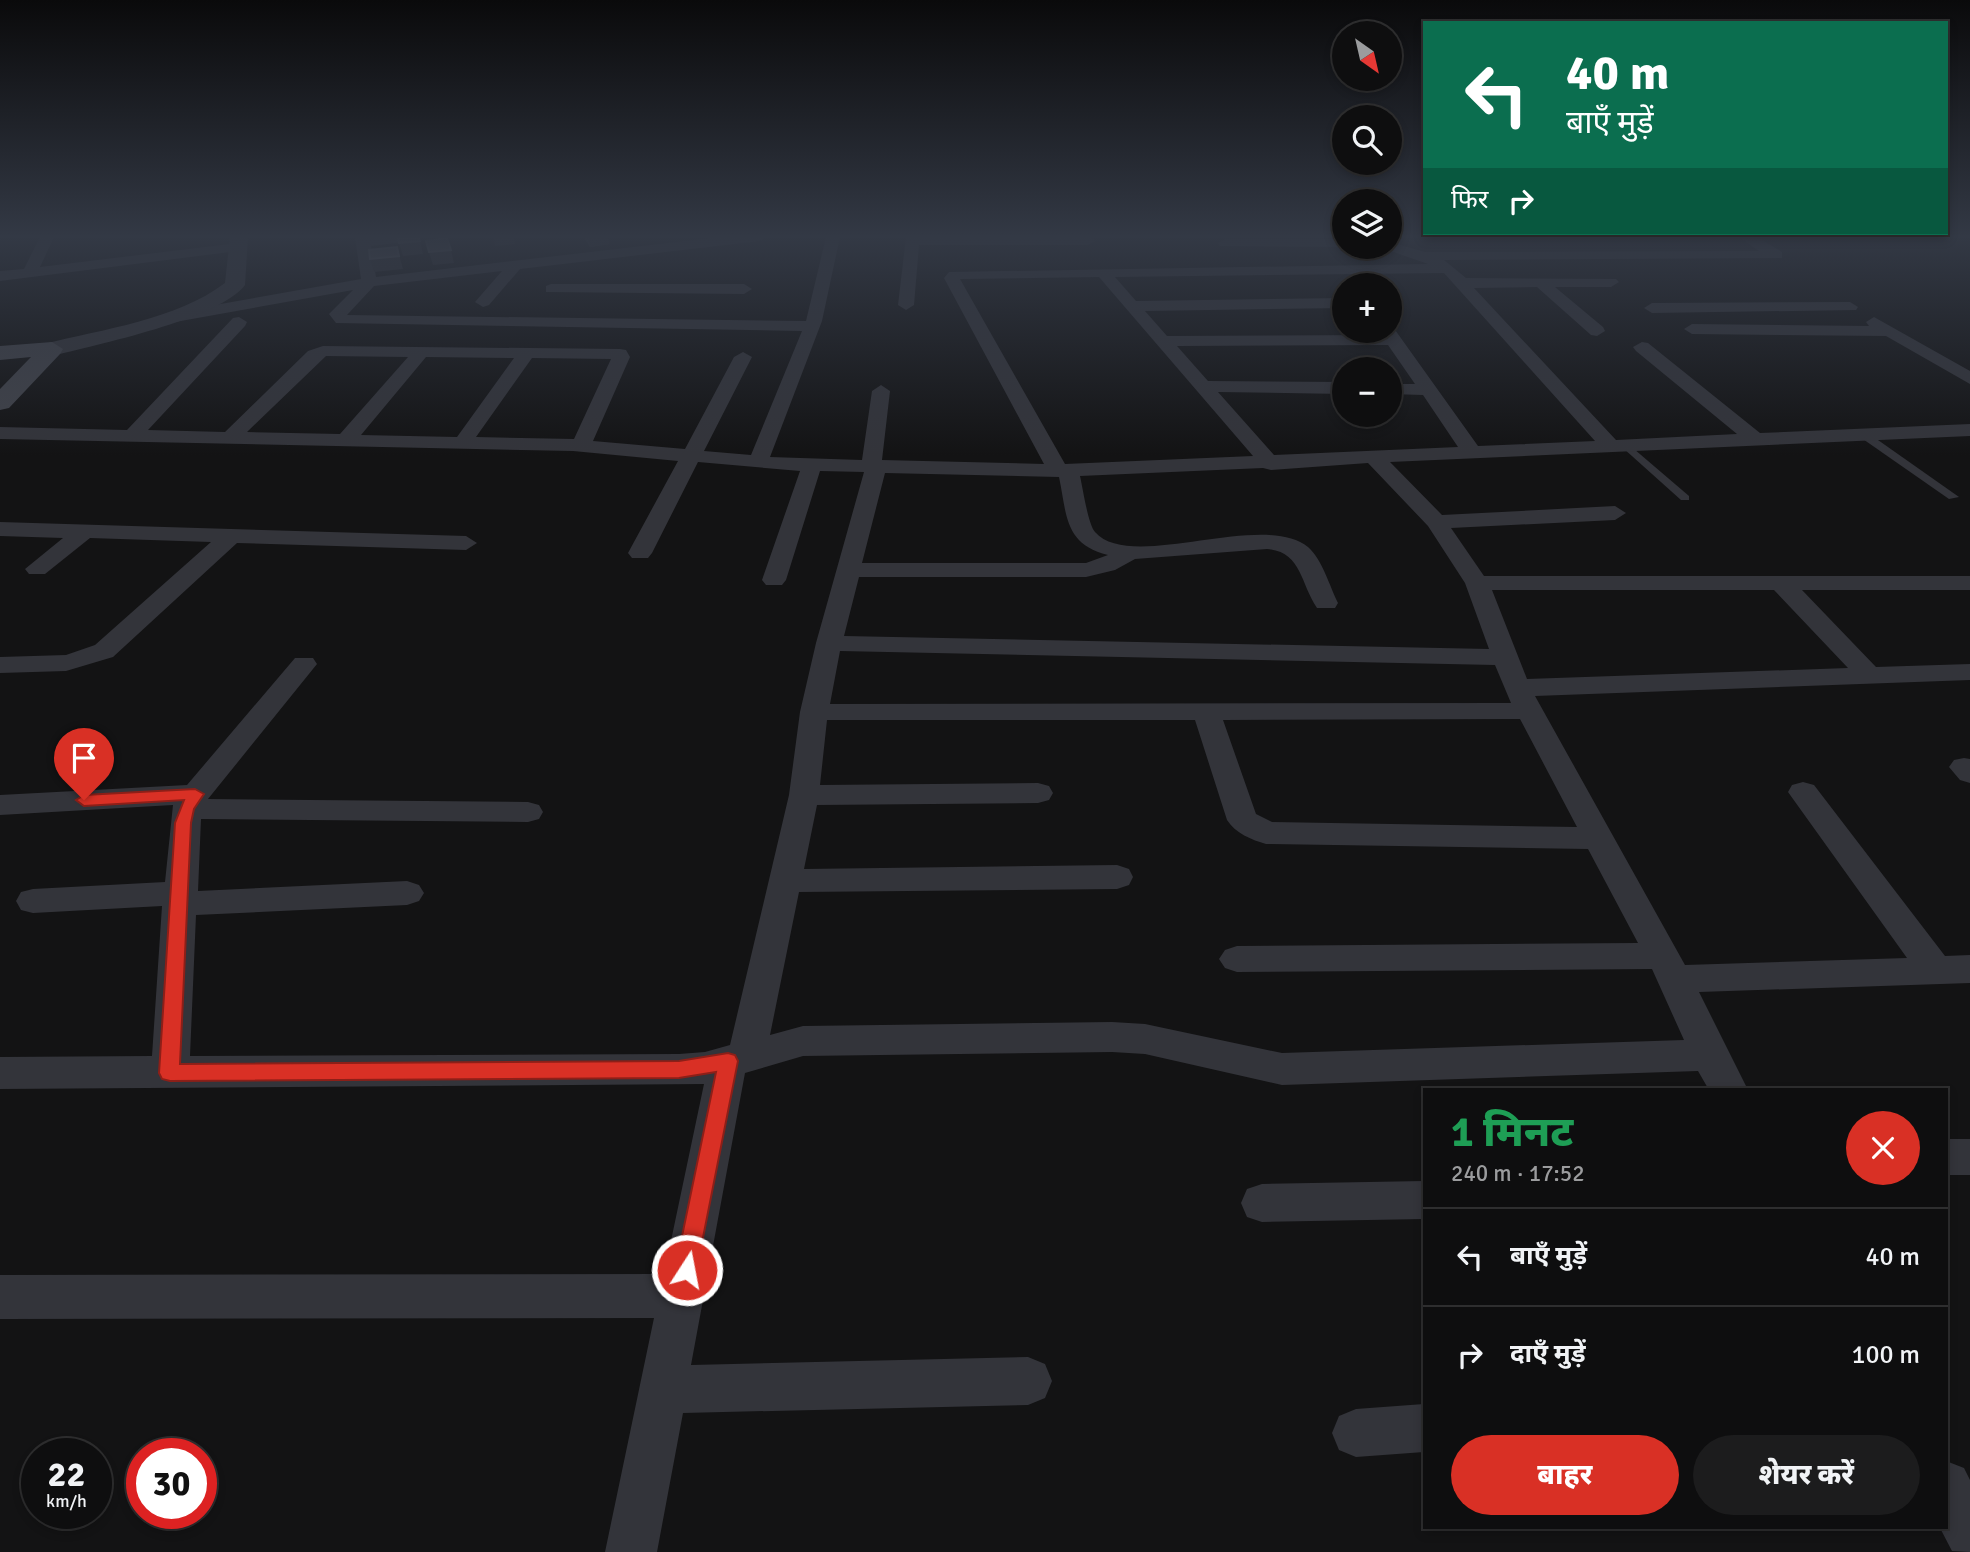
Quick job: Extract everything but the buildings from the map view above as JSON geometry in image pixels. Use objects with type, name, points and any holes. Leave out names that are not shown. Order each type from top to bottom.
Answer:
[{"type":"main road","points":[[0,353],[52,349]]},
{"type":"main road","points":[[0,403],[52,349]]},
{"type":"street","points":[[162,319],[184,309]]},
{"type":"street","points":[[52,349],[162,319],[217,309]]},
{"type":"street","points":[[342,309],[337,314],[338,319],[812,326]]},
{"type":"street","points":[[638,324],[648,309]]},
{"type":"street","points":[[758,462],[812,326],[816,309]]},
{"type":"street","points":[[970,309],[1063,471],[1088,542],[1129,552],[1288,544],[1302,554],[1325,603]]},
{"type":"street","points":[[1134,309],[1272,464]]},
{"type":"street","points":[[1487,309],[1619,446]]},
{"type":"street","points":[[1572,309],[1597,331]]},
{"type":"street","points":[[1854,309],[1970,379]]},
{"type":"street","points":[[132,436],[239,322]]},
{"type":"street","points":[[1692,330],[1889,331]]},
{"type":"street","points":[[1162,341],[1332,337]]},
{"type":"street","points":[[1396,343],[1473,454]]},
{"type":"street","points":[[1642,347],[1756,440]]},
{"type":"street","points":[[230,438],[314,355],[333,350],[614,352],[621,356],[581,446]]},
{"type":"street","points":[[346,440],[423,350]]},
{"type":"street","points":[[462,443],[528,351]]},
{"type":"street","points":[[1924,352],[1959,351]]},
{"type":"street","points":[[640,553],[694,456],[743,357]]},
{"type":"street","points":[[1202,386],[1332,388]]},
{"type":"street","points":[[1402,389],[1429,390]]},
{"type":"street","points":[[631,1552],[682,1296],[737,1058],[787,881],[804,794],[814,712],[873,467],[881,391]]},
{"type":"street","points":[[0,433],[581,446],[812,465],[1063,471],[1376,460],[1864,435],[1966,433]]},
{"type":"street","points":[[1376,460],[1436,522],[1477,583],[1524,699],[1668,968],[1709,1055],[1728,1088]]},
{"type":"street","points":[[774,580],[812,465]]},
{"type":"street","points":[[1436,522],[1615,513]]},
{"type":"street","points":[[0,530],[466,543]]},
{"type":"street","points":[[37,569],[84,532]]},
{"type":"street","points":[[0,665],[61,664],[92,657],[104,651],[232,536]]},
{"type":"street","points":[[850,570],[1086,570],[1107,565],[1129,552]]},
{"type":"street","points":[[1477,583],[1970,583]]},
{"type":"street","points":[[1781,583],[1869,675]]},
{"type":"street","points":[[829,643],[1506,657]]},
{"type":"street","points":[[170,1073],[179,899],[191,802],[304,664]]},
{"type":"street","points":[[814,712],[1206,712],[1524,699],[1869,675],[1970,672]]},
{"type":"street","points":[[1206,712],[1243,820],[1252,828],[1266,833],[1599,838]]},
{"type":"street","points":[[1803,792],[1935,970]]},
{"type":"street","points":[[804,794],[1038,793]]},
{"type":"street","points":[[0,805],[191,802],[528,813]]},
{"type":"street","points":[[787,881],[1117,877]]},
{"type":"street","points":[[33,901],[407,893]]},
{"type":"street","points":[[1237,959],[1668,968],[1970,969]]},
{"type":"street","points":[[0,1073],[679,1070],[803,1041],[1112,1037],[1144,1039],[1282,1069],[1709,1055]]},
{"type":"street","points":[[1948,1157],[1970,1157]]},
{"type":"street","points":[[1262,1203],[1423,1200]]},
{"type":"street","points":[[0,1297],[682,1296]]},
{"type":"street","points":[[663,1390],[1028,1381]]},
{"type":"street","points":[[1356,1433],[1423,1428]]},
{"type":"street","points":[[1948,1490],[1970,1533]]},
{"type":"lane","points":[[1864,435],[1953,497]]},
{"type":"lane","points":[[1619,446],[1685,498]]},
{"type":"route","points":[[84,800],[195,794],[186,809],[183,823],[170,1073],[679,1070],[705,1068],[728,1061],[687,1270]]}]
